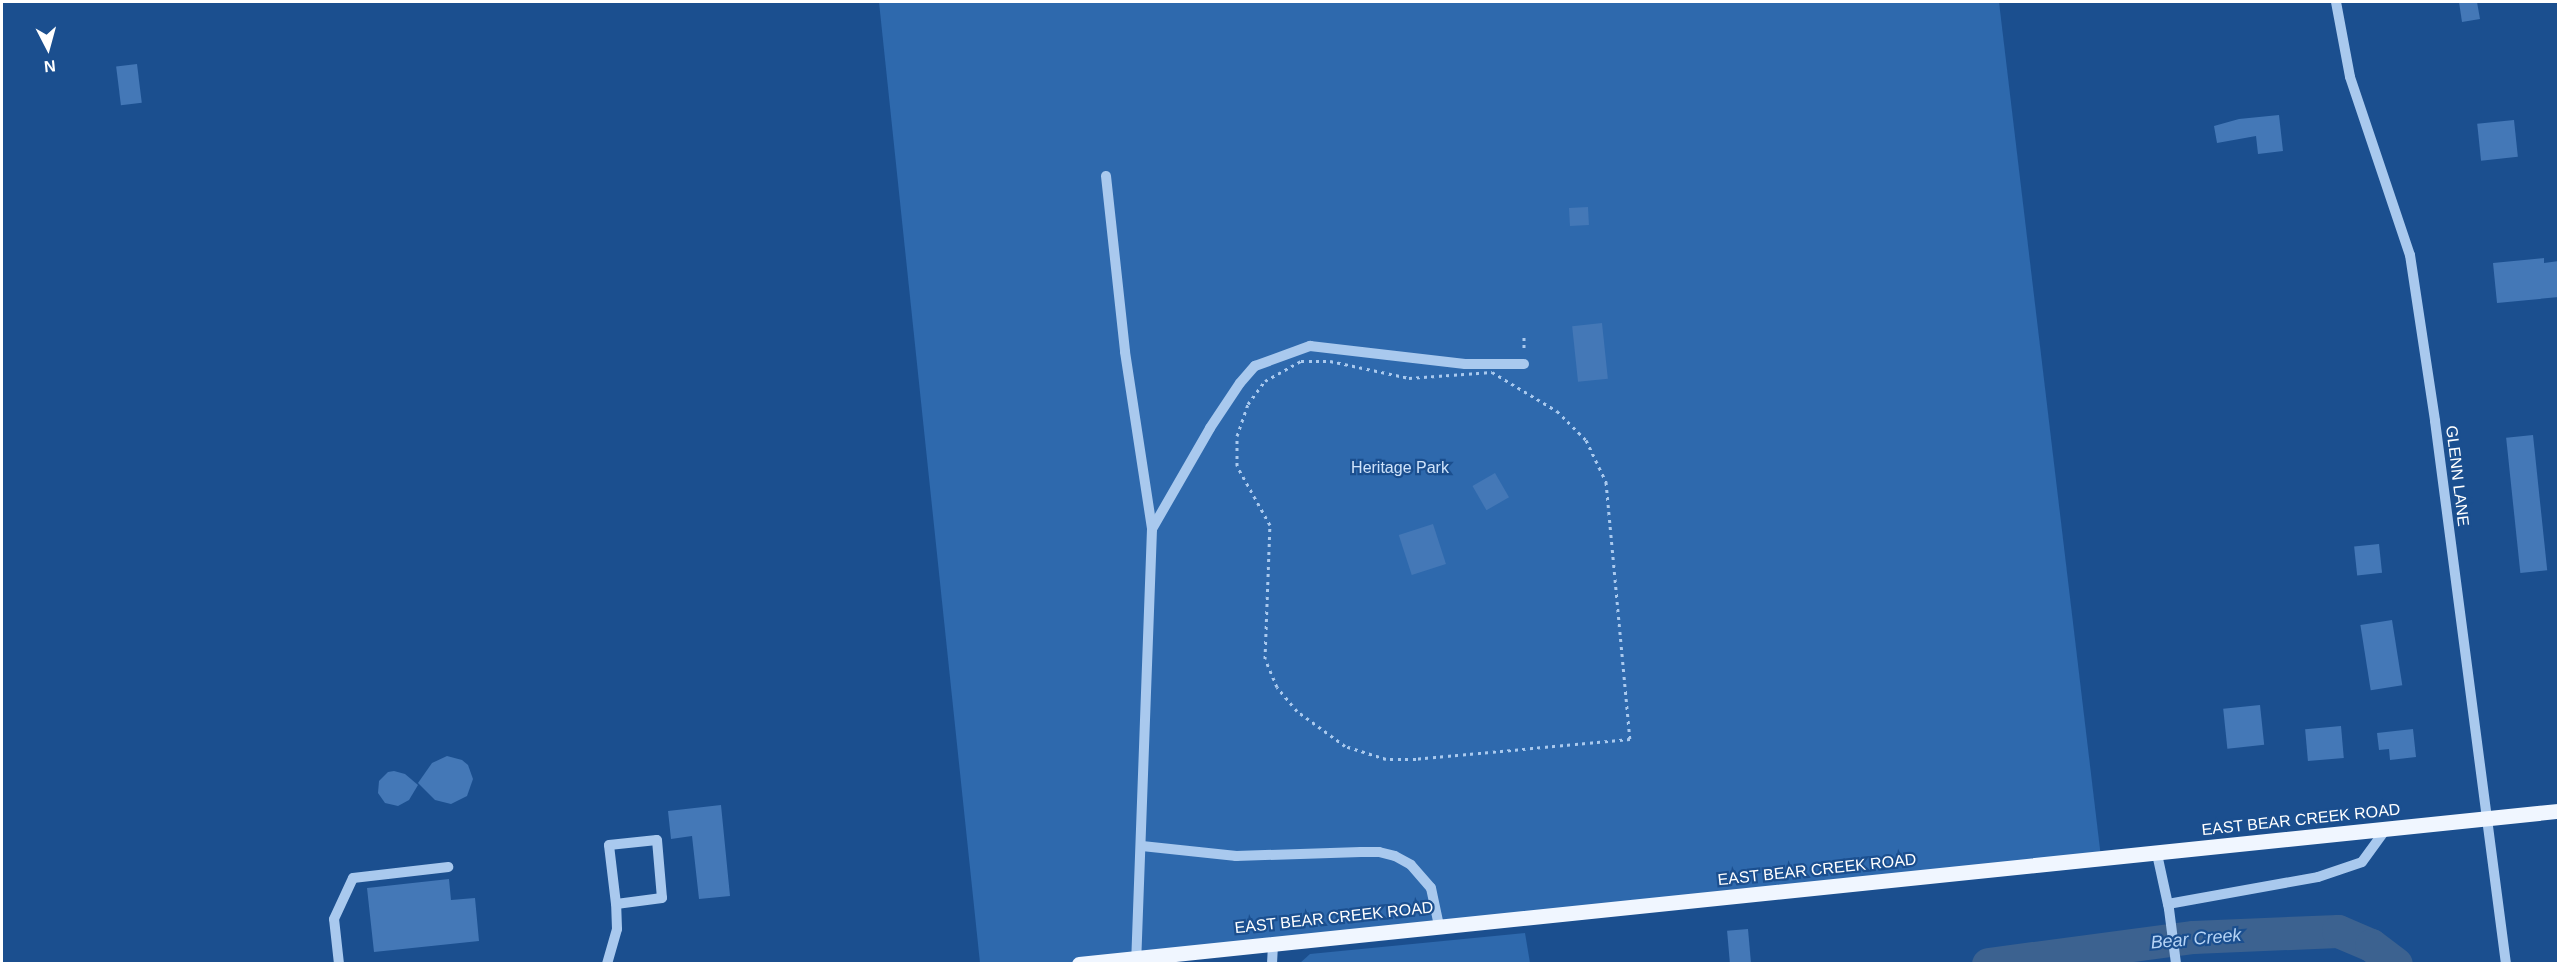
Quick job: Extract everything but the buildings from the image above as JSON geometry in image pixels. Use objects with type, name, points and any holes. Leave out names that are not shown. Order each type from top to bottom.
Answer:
[{"type":"main road","name":"EAST BEAR CREEK ROAD","points":[[1079,963],[2559,811]]},
{"type":"street","name":"GLENN LANE","points":[[2336,2],[2350,77],[2410,255],[2435,421],[2506,963]]},
{"type":"street","points":[[1106,176],[1125,352],[1152,529],[1142,846],[1136,957]]},
{"type":"street","points":[[1152,529],[1210,428],[1240,383],[1255,366],[1310,346],[1465,364],[1524,364]]},
{"type":"street","points":[[2168,904],[2318,878],[2362,862],[2386,829]]},
{"type":"street","points":[[607,963],[617,929],[609,845],[657,840],[662,898],[616,904]]},
{"type":"street","points":[[1142,846],[1236,856],[1361,852],[1387,854],[1411,866],[1431,888],[1439,925]]},
{"type":"street","points":[[2157,854],[2168,904],[2176,963]]},
{"type":"street","points":[[339,963],[334,920],[353,878],[448,867]]},
{"type":"street","points":[[1272,963],[1273,943]]},
{"type":"path","points":[[1330,361],[1409,378],[1492,372],[1557,411],[1586,440],[1606,482],[1630,739],[1416,759],[1386,759],[1345,746],[1297,711],[1277,687],[1265,659],[1270,525],[1237,466],[1237,436],[1248,404],[1265,381],[1301,362],[1330,361]]},
{"type":"green space","name":"Heritage Park","points":[[879,2],[1999,2],[2102,866],[1138,963],[980,963]]},
{"type":"green space","points":[[1525,933],[1530,963],[1300,963],[1310,954]]},
{"type":"waterway","name":"Bear Creek","points":[[1988,964],[2193,937],[2338,931],[2371,945],[2396,964]]}]
